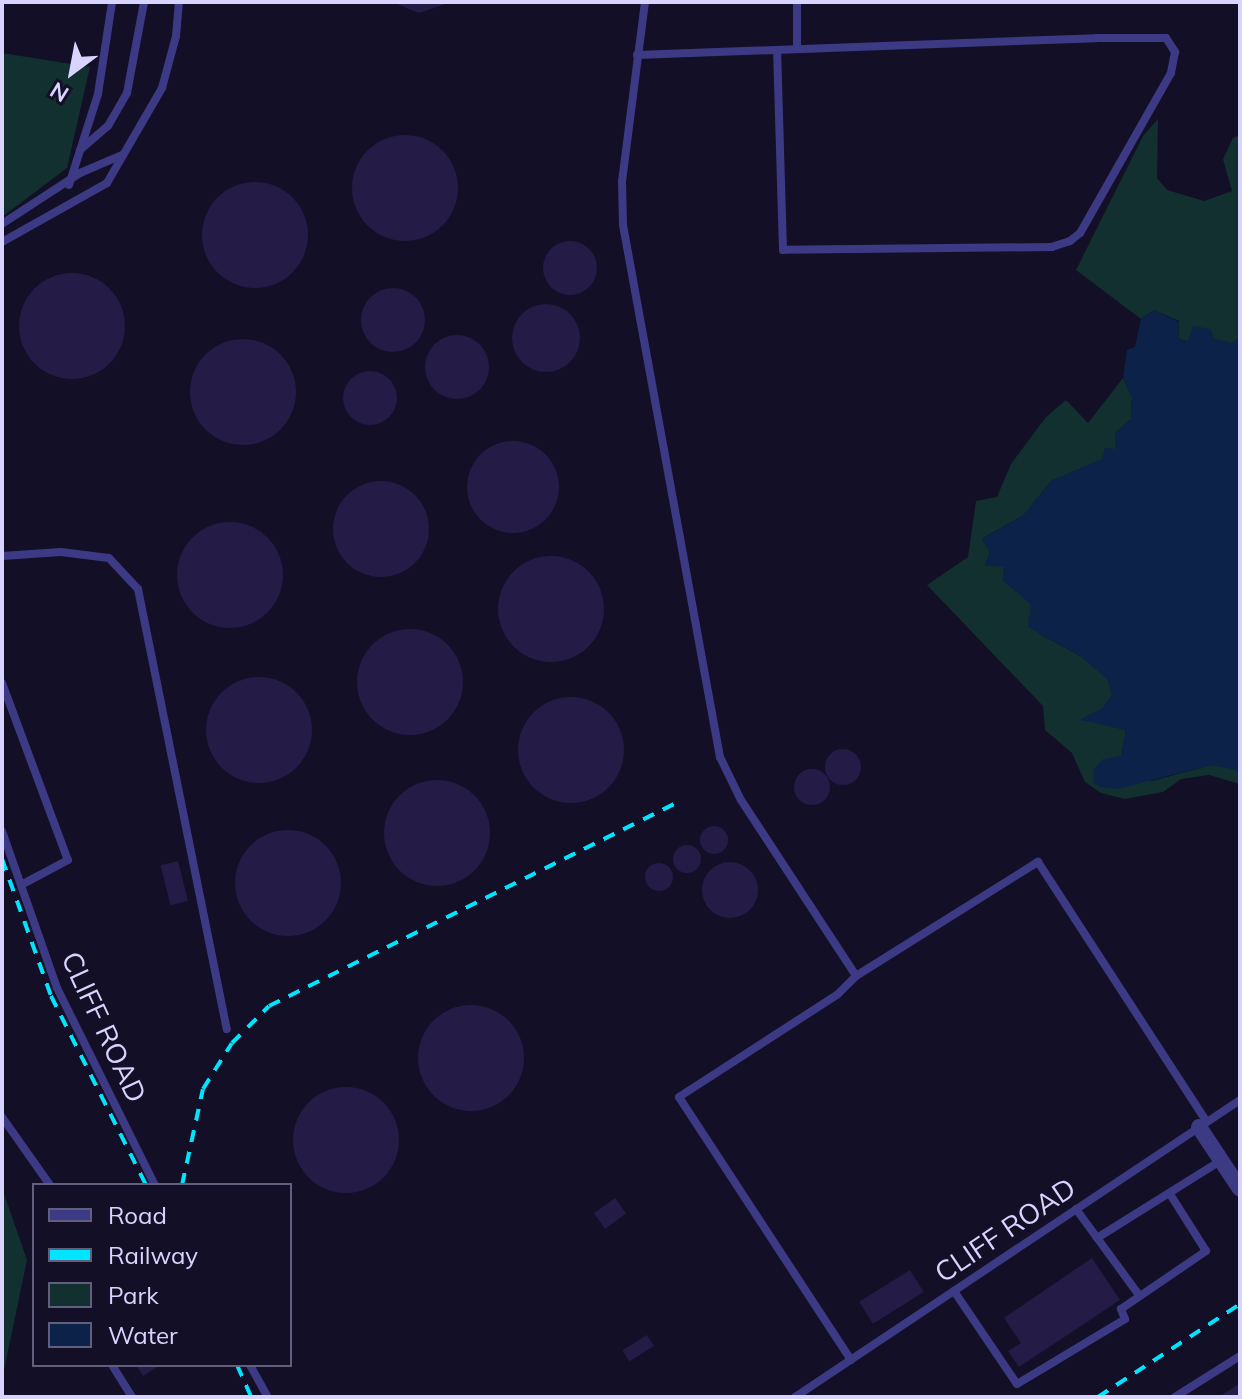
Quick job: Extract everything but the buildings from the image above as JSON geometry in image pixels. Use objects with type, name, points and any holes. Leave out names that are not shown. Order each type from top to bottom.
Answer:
[{"type":"street","points":[[1203,1124],[1240,1189]]},
{"type":"lane","points":[[69,185],[98,94],[112,2]]},
{"type":"lane","points":[[80,150],[108,126],[127,93],[144,2]]},
{"type":"lane","points":[[2,242],[102,188],[162,88],[176,36],[179,2]]},
{"type":"lane","points":[[645,2],[622,181],[625,239],[720,757],[741,800],[856,976]]},
{"type":"lane","points":[[797,2],[797,49]]},
{"type":"lane","points":[[637,55],[797,49],[1166,38],[1175,52],[1171,73],[1080,233],[1070,241],[1052,247],[783,250],[777,50]]},
{"type":"lane","points":[[2,224],[69,185],[80,173],[123,154]]},
{"type":"lane","points":[[2,556],[61,552],[109,558],[138,589],[227,1029]]},
{"type":"lane","points":[[2,683],[68,860],[21,885]]},
{"type":"lane","name":"CLIFF ROAD","points":[[2,831],[57,988],[154,1183]]},
{"type":"lane","points":[[851,1360],[679,1097],[838,994],[856,976],[1038,862],[1203,1124]]},
{"type":"lane","name":"CLIFF ROAD","points":[[795,1397],[1240,1100]]},
{"type":"lane","points":[[2,1117],[49,1183]]},
{"type":"lane","points":[[1097,1238],[1221,1160]]},
{"type":"lane","points":[[954,1291],[1017,1384],[1125,1319],[1121,1309],[1206,1251],[1170,1194]]},
{"type":"lane","points":[[1076,1209],[1139,1295]]},
{"type":"lane","points":[[1175,1397],[1240,1356]]},
{"type":"lane","points":[[113,1367],[132,1397]]},
{"type":"lane","points":[[251,1367],[268,1397]]},
{"type":"green space","points":[[2,53],[90,67],[67,168],[2,217]]},
{"type":"green space","points":[[1158,119],[1157,178],[1167,190],[1204,201],[1232,191],[1223,159],[1233,138],[1240,135],[1240,338],[1232,343],[1214,339],[1210,329],[1188,342],[1178,338],[1179,321],[1154,310],[1141,319],[1076,270],[1143,136]]},
{"type":"green space","points":[[1123,378],[1132,397],[1131,419],[1115,433],[1115,450],[1105,448],[1103,459],[1051,481],[1024,515],[983,538],[990,552],[985,565],[1003,566],[1003,580],[1032,605],[1040,634],[1082,657],[1108,679],[1112,695],[1103,708],[1082,719],[1126,730],[1121,756],[1109,759],[1152,781],[1211,765],[1237,768],[1240,784],[1209,775],[1181,779],[1163,792],[1125,799],[1101,793],[1085,782],[1072,753],[1045,730],[1043,706],[927,585],[968,557],[976,501],[997,497],[1011,464],[1046,417],[1066,400],[1088,423]]},
{"type":"green space","points":[[2,1188],[27,1260],[2,1380]]},
{"type":"water","points":[[1154,310],[1179,322],[1178,338],[1187,342],[1193,326],[1211,329],[1214,339],[1232,343],[1240,338],[1240,771],[1211,765],[1118,789],[1100,787],[1093,782],[1094,769],[1103,759],[1121,756],[1126,730],[1080,720],[1103,708],[1112,695],[1108,680],[1082,657],[1028,627],[1031,605],[1003,580],[1003,567],[985,565],[990,552],[982,539],[1024,515],[1051,481],[1102,459],[1105,448],[1115,449],[1115,433],[1131,419],[1132,397],[1123,378],[1127,350],[1135,347],[1141,319]]},
{"type":"railway","points":[[182,1183],[203,1089],[232,1043],[269,1006],[674,804]]},
{"type":"railway","points":[[2,859],[51,996],[145,1183]]},
{"type":"railway","points":[[1098,1397],[1240,1304]]},
{"type":"railway","points":[[238,1367],[251,1397]]}]
